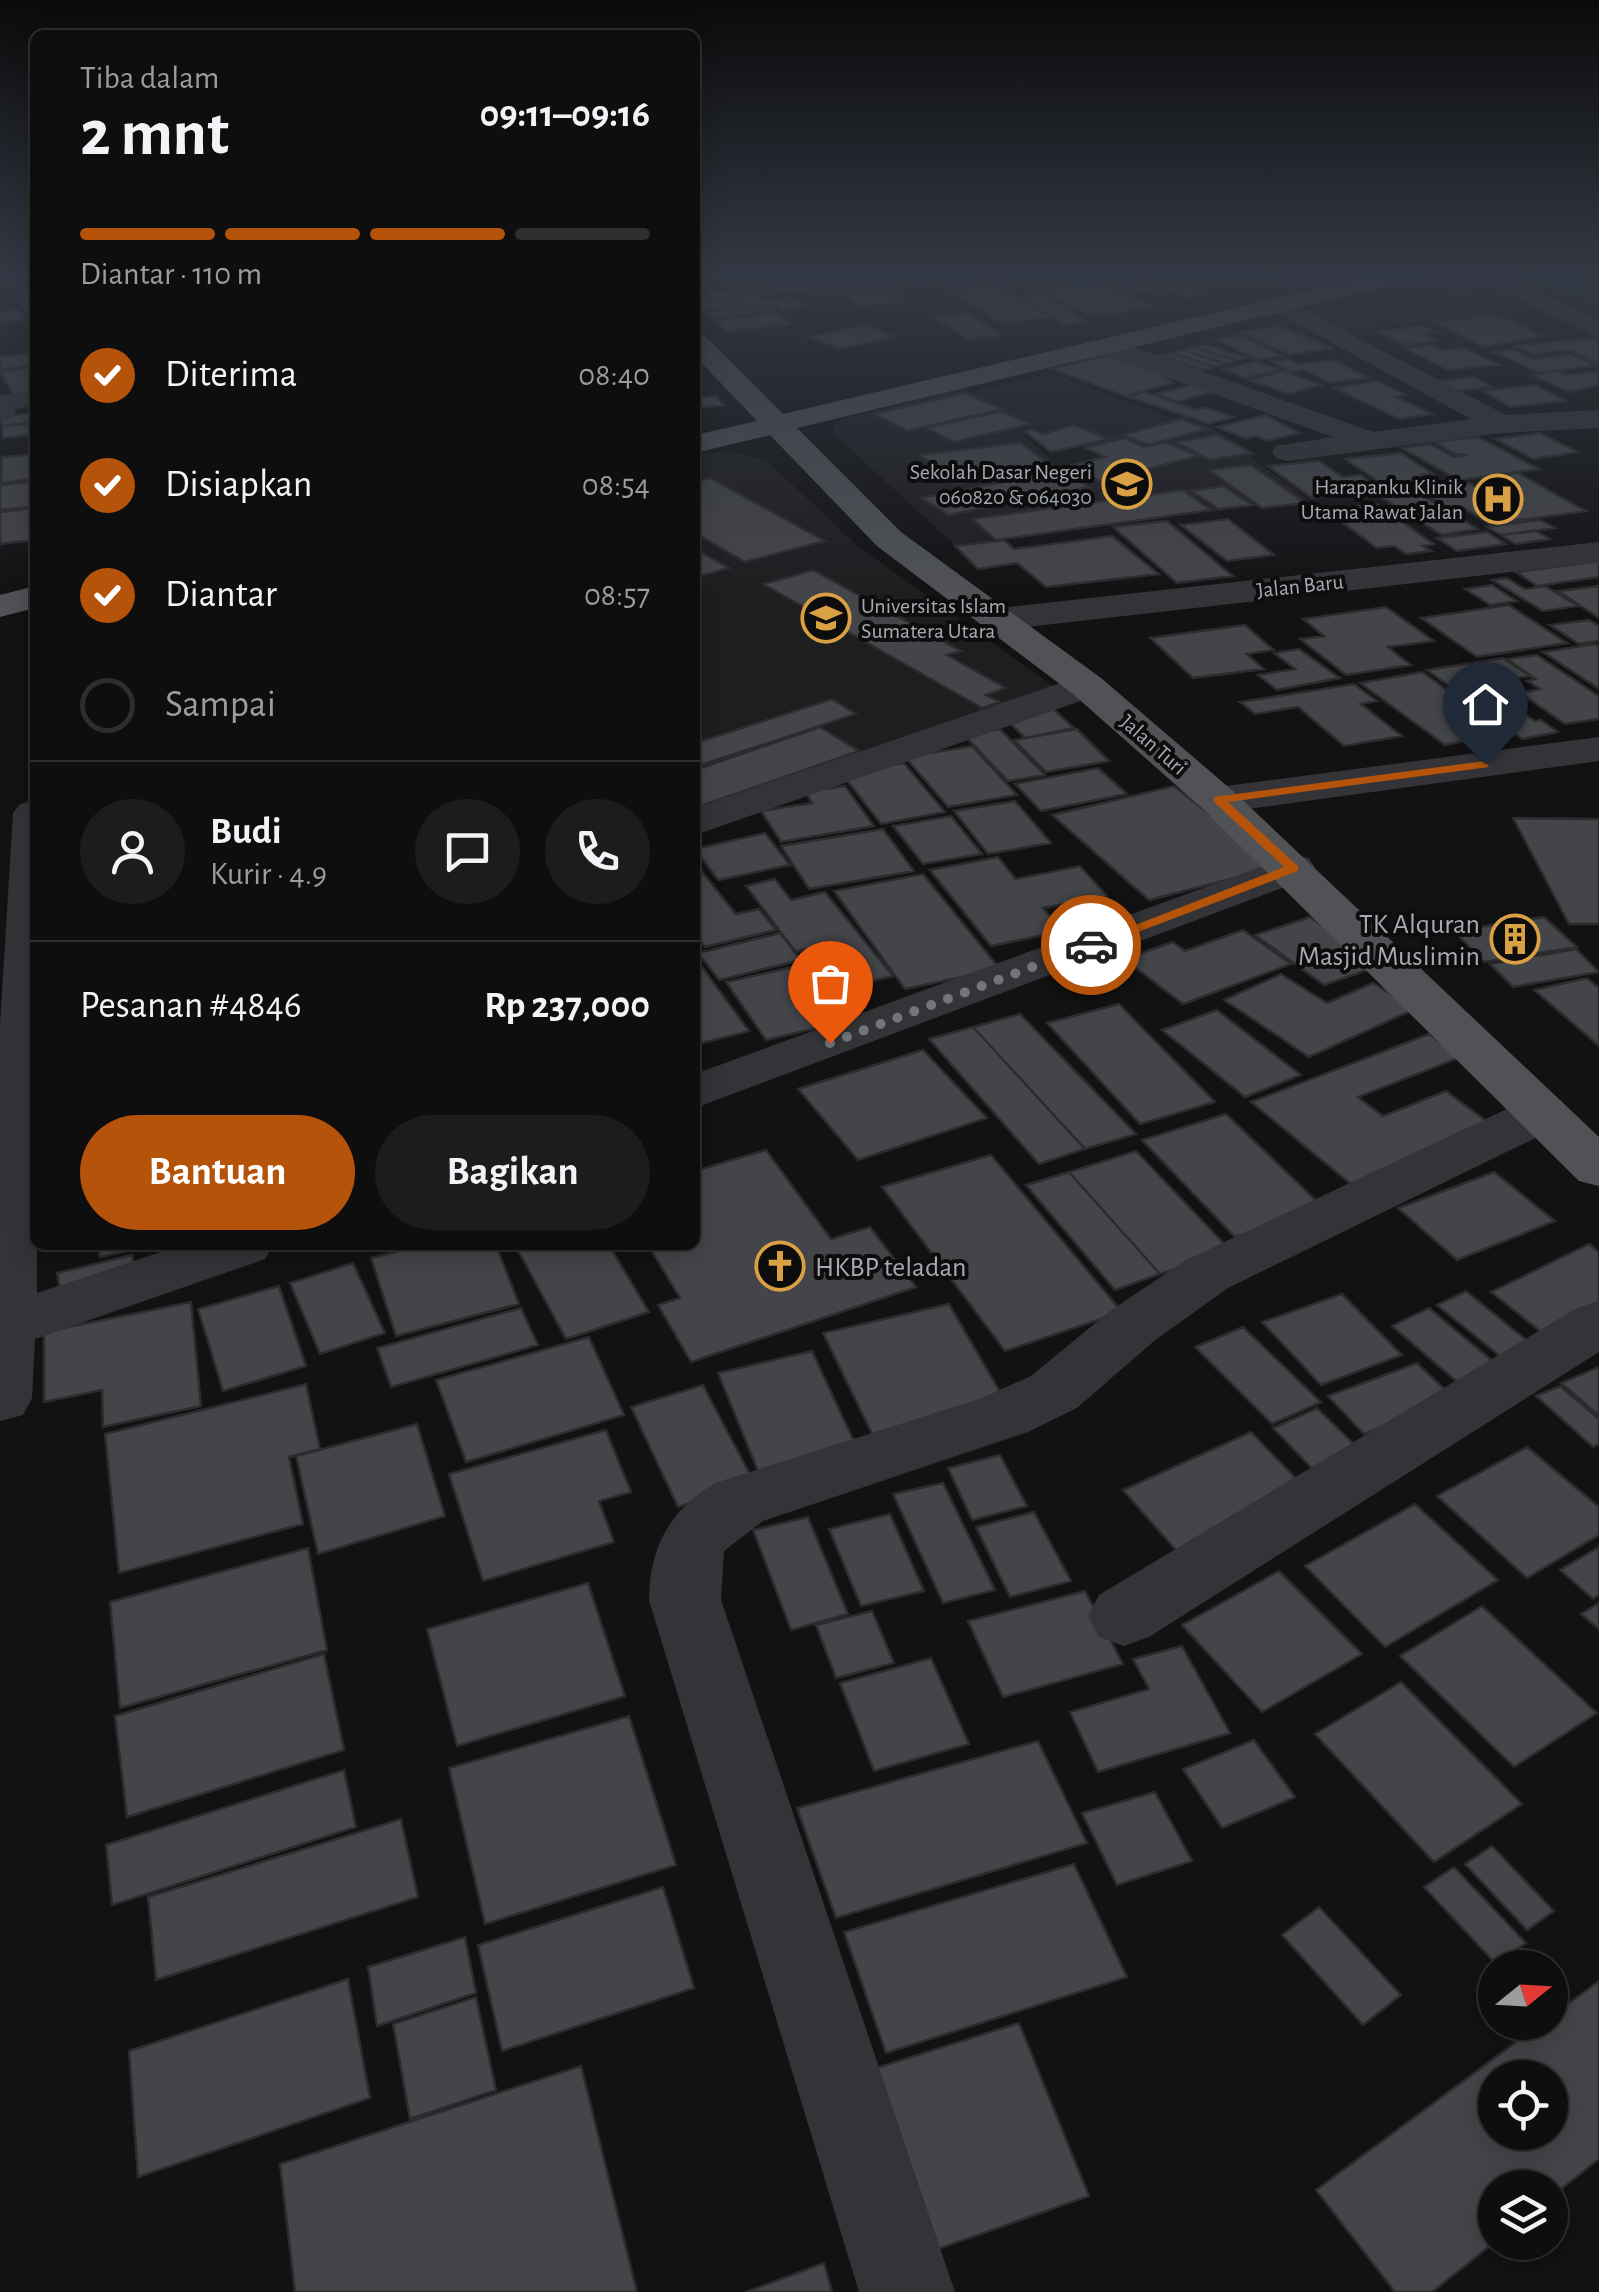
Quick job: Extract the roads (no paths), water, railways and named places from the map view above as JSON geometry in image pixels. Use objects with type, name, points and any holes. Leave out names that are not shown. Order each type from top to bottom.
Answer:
[{"type":"main road","name":"Jalan Turi","points":[[734,382],[889,539],[1002,619],[1087,686],[1293,868],[1599,1168]]},
{"type":"main road","points":[[700,442],[768,416],[907,382]]},
{"type":"main road","points":[[700,418],[768,416],[936,382]]},
{"type":"main road","points":[[0,606],[30,598]]},
{"type":"street","points":[[1205,382],[1370,441]]},
{"type":"street","points":[[1429,382],[1501,424]]},
{"type":"street","points":[[1287,452],[1501,424],[1599,419]]},
{"type":"street","name":"Jalan Baru","points":[[1002,619],[1599,552]]},
{"type":"street","points":[[700,820],[1087,686]]},
{"type":"street","points":[[1218,800],[1599,749]]},
{"type":"street","points":[[700,1090],[1293,868]]},
{"type":"street","points":[[0,1398],[1,1327],[30,931]]},
{"type":"street","points":[[908,2292],[685,1600],[684,1563],[692,1540],[709,1519],[739,1502],[1005,1415],[1054,1392],[1132,1326],[1207,1274],[1543,1113]]},
{"type":"street","points":[[1,1327],[229,1250]]},
{"type":"street","points":[[1124,1616],[1599,1323]]},
{"type":"place","name":"Sekolah Dasar Negeri 060820 & 064030","points":[[1127,484]]},
{"type":"place","name":"Harapanku Klinik Utama Rawat Jalan","points":[[1498,499]]},
{"type":"place","name":"Universitas Islam Sumatera Utara","points":[[826,618]]},
{"type":"place","name":"TK Alquran Masjid Muslimin","points":[[1515,939]]},
{"type":"place","name":"HKBP teladan","points":[[780,1266]]}]
